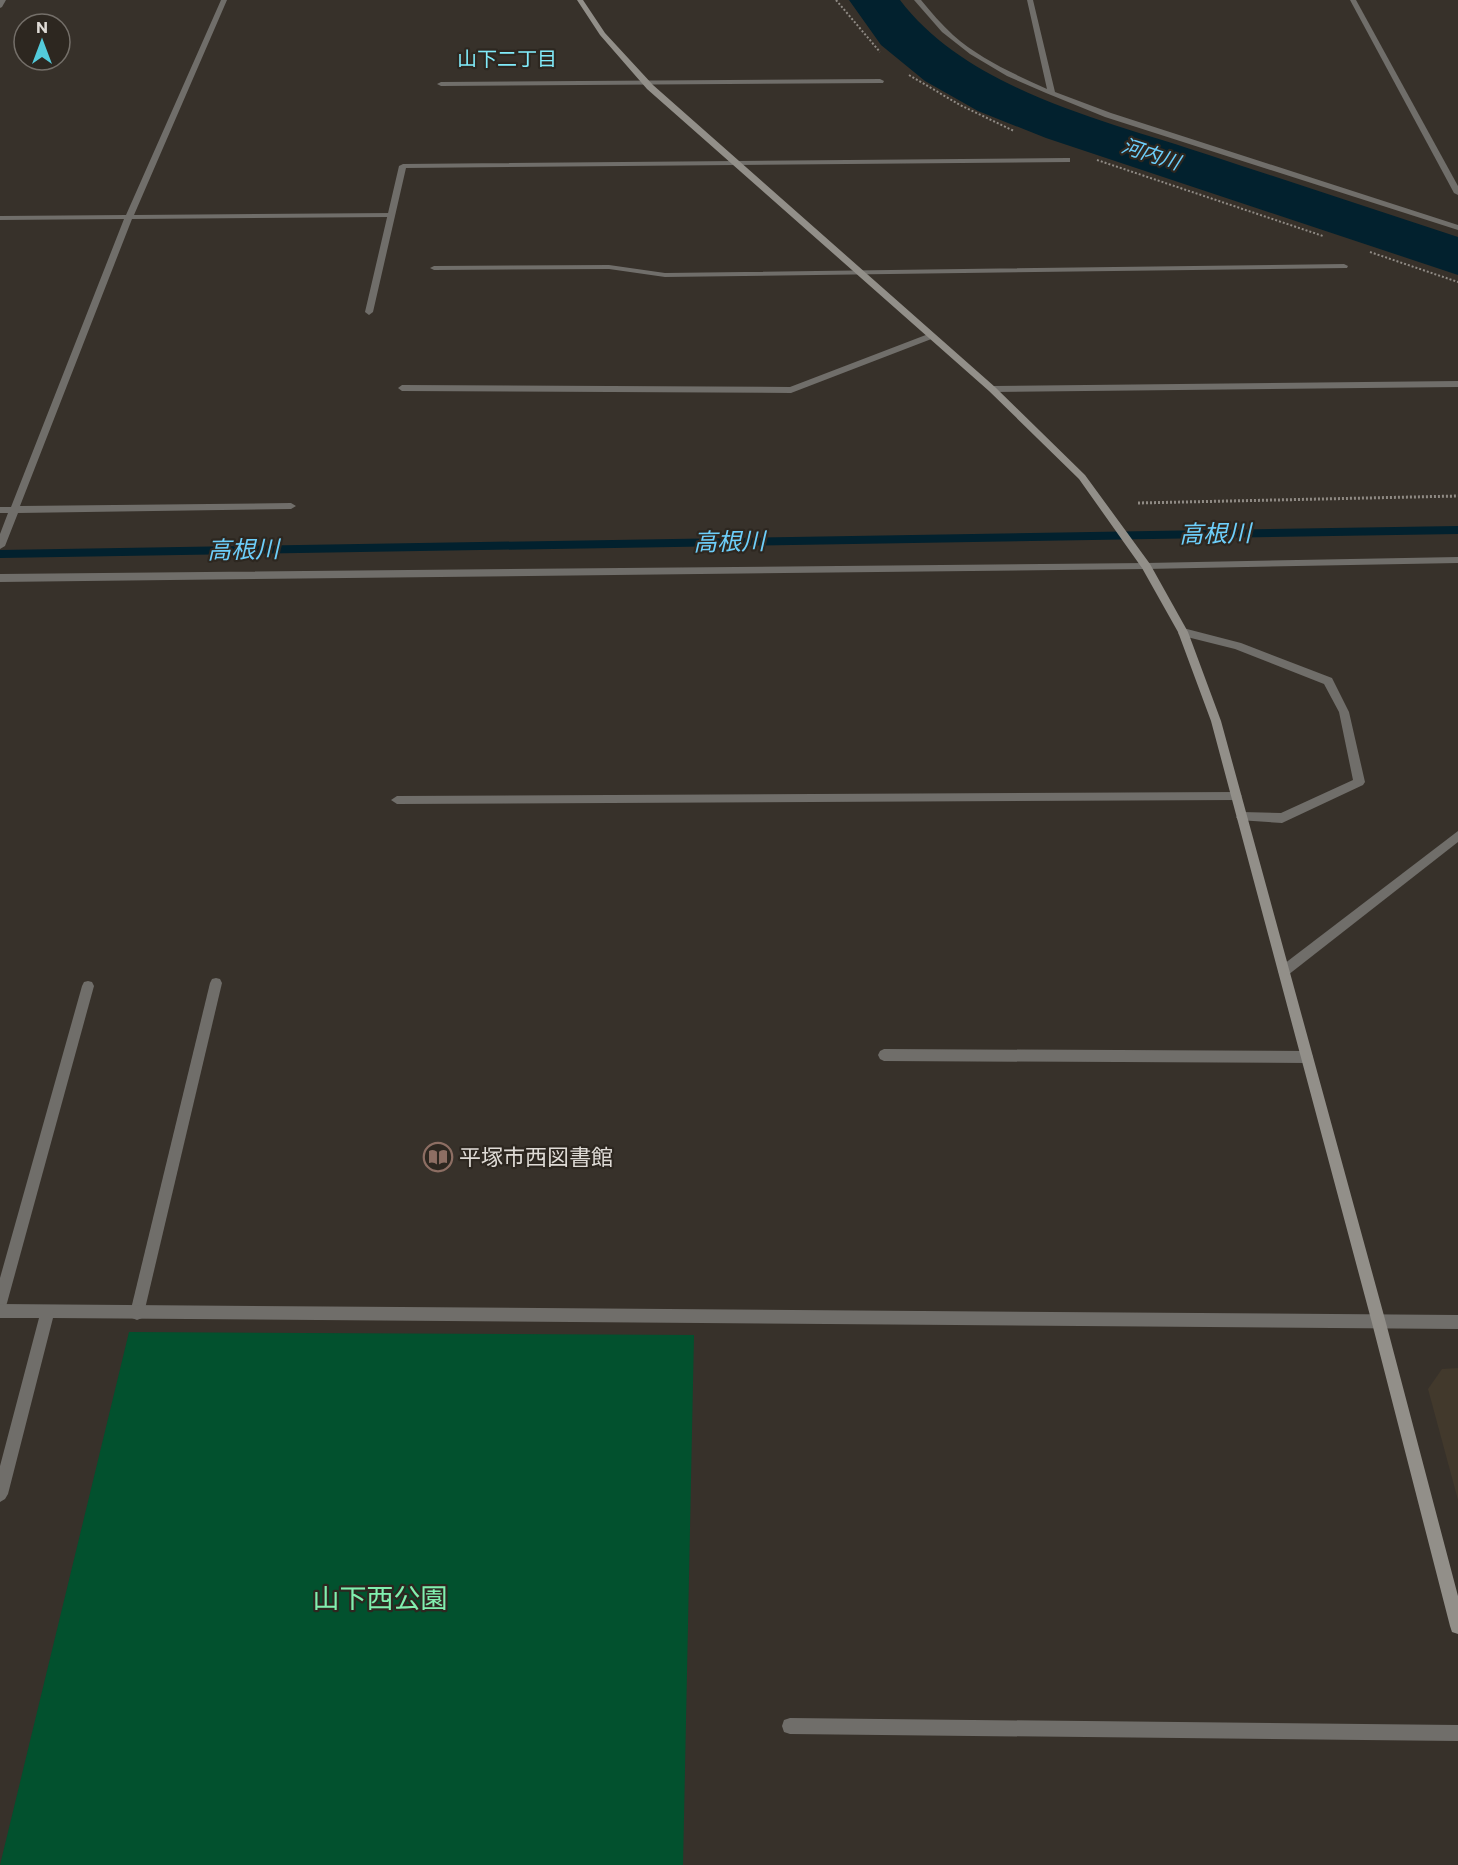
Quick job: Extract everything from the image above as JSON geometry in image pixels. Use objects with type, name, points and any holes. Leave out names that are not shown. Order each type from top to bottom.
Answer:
[{"type":"street","points":[[0,6],[3,0]]},
{"type":"street","points":[[0,546],[129,217],[224,0]]},
{"type":"street","points":[[580,0],[602,34],[646,83],[992,389],[1058,452],[1103,504],[1146,566],[1183,632],[1216,721],[1379,1323],[1458,1626]]},
{"type":"street","points":[[917,0],[954,39],[994,66],[1052,93],[1108,115],[1458,228]]},
{"type":"street","points":[[1030,0],[1052,93]]},
{"type":"street","points":[[1353,0],[1458,193]]},
{"type":"street","points":[[441,84],[880,81]]},
{"type":"street","points":[[369,312],[402,166],[1067,160]]},
{"type":"street","points":[[0,218],[391,215]]},
{"type":"street","points":[[434,268],[609,267],[665,275],[1344,266]]},
{"type":"street","points":[[402,388],[791,390],[931,336]]},
{"type":"street","points":[[992,389],[1458,384]]},
{"type":"street","points":[[0,510],[291,506]]},
{"type":"street","points":[[0,578],[1458,561]]},
{"type":"street","points":[[1183,632],[1237,646],[1328,681],[1344,712],[1359,782],[1282,818],[1242,817]]},
{"type":"street","points":[[398,800],[1236,796]]},
{"type":"street","points":[[1284,971],[1458,836]]},
{"type":"street","points":[[137,1313],[216,983]]},
{"type":"street","points":[[0,1303],[88,986]]},
{"type":"street","points":[[884,1056],[1307,1057]]},
{"type":"street","points":[[0,1311],[1458,1322]]},
{"type":"street","points":[[0,1494],[48,1312]]},
{"type":"street","points":[[790,1726],[1458,1733]]},
{"type":"path","points":[[836,0],[881,53]]},
{"type":"path","points":[[903,70],[934,92],[977,115],[1016,132]]},
{"type":"path","points":[[1090,157],[1324,236]]},
{"type":"path","points":[[1369,252],[1458,282]]},
{"type":"path","points":[[1103,504],[1458,495]]},
{"type":"shaded area","points":[[1458,1368],[1458,1500],[1428,1389],[1442,1369]]},
{"type":"green space","name":"山下西公園","points":[[129,1332],[694,1335],[683,1865],[0,1865]]},
{"type":"waterway","name":"河内川","points":[[874,0],[899,34],[944,70],[997,99],[1066,126],[1458,257]]},
{"type":"waterway","name":"高根川","points":[[0,554],[1458,530]]},
{"type":"place","name":"平塚市西図書館","points":[[438,1157]]},
{"type":"district","name":"山下二丁目","points":[[507,59]]}]
